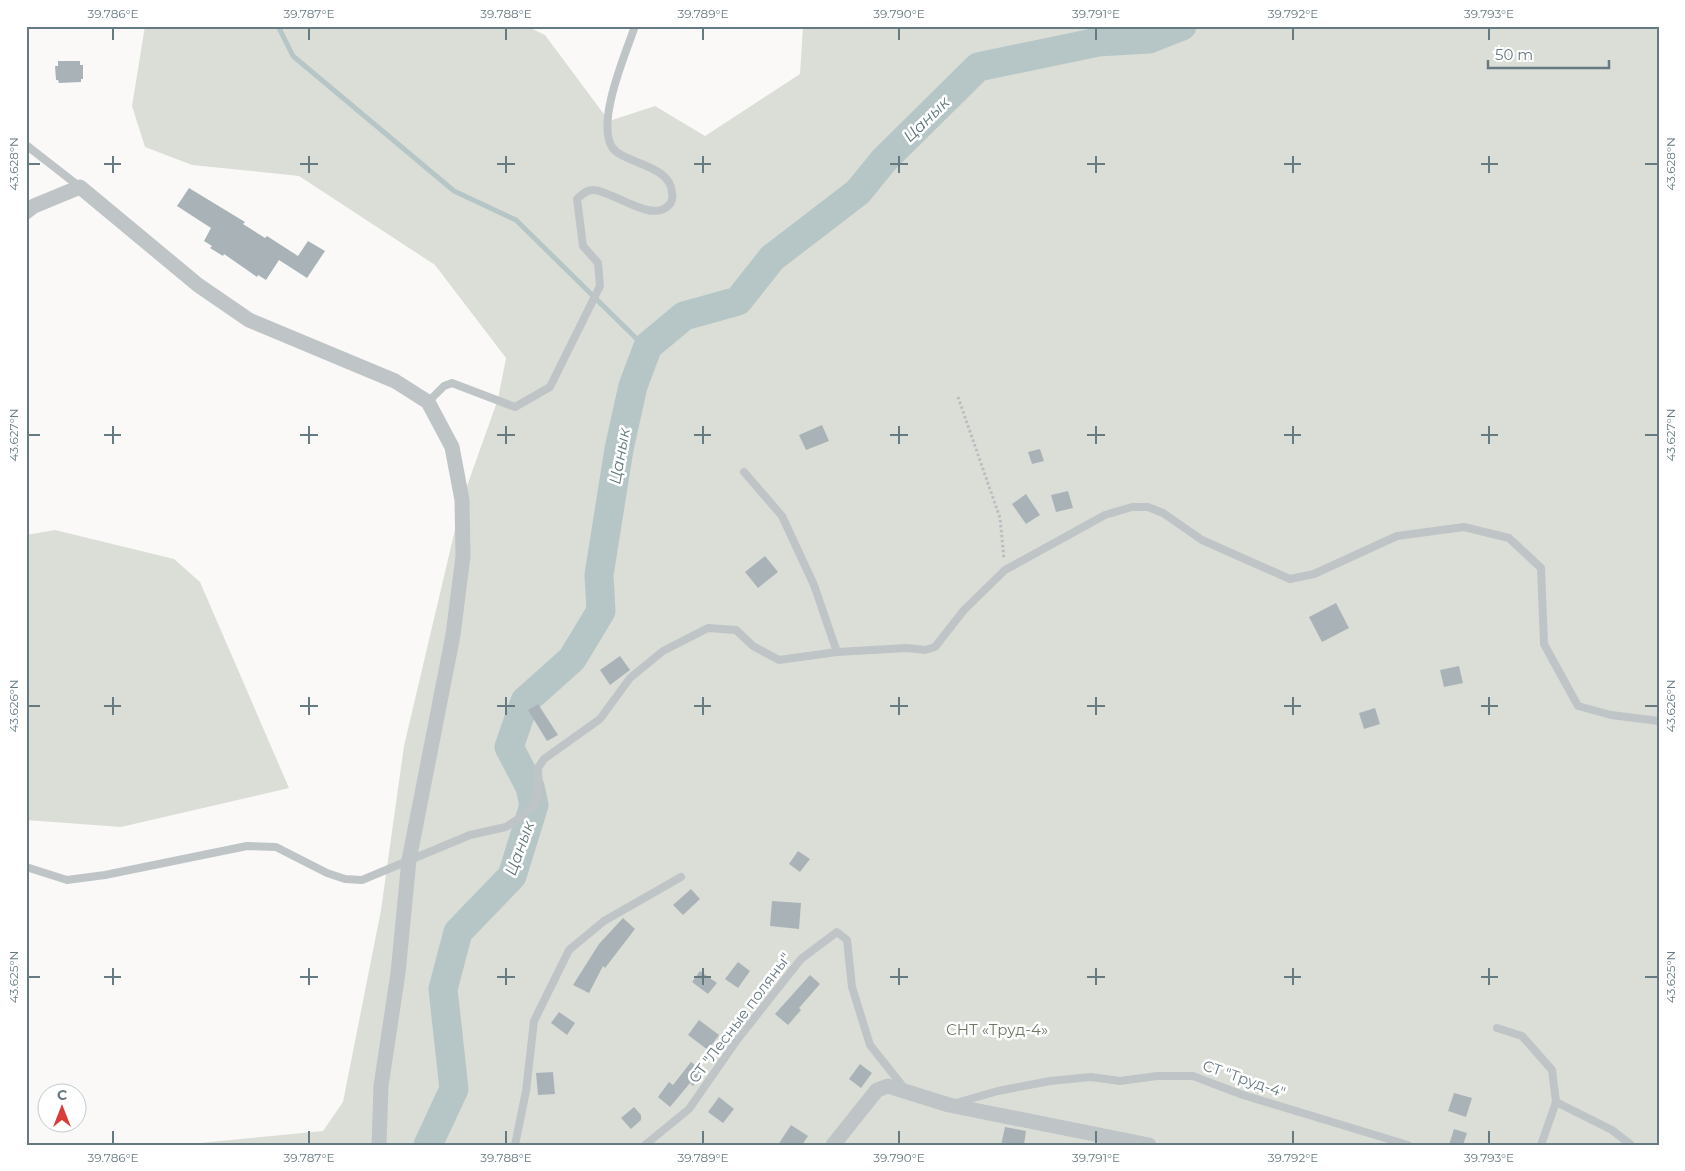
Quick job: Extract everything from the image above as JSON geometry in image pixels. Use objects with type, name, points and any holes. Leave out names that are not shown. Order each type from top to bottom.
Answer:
[{"type":"street","points":[[26,212],[34,206],[80,187],[198,285],[249,320],[394,381],[428,402],[452,447],[462,500],[463,556],[453,635],[409,860],[398,973],[381,1086],[379,1145]]},
{"type":"street","points":[[833,1145],[877,1090],[888,1086],[949,1106],[1149,1145]]},
{"type":"lane","points":[[428,402],[444,386],[452,383],[515,407],[550,387],[600,286],[598,263],[583,246],[577,199],[584,192],[593,190],[643,209],[658,211],[668,207],[673,198],[672,186],[663,175],[613,149],[608,139],[610,100],[636,26]]},
{"type":"lane","points":[[26,145],[80,187]]},
{"type":"lane","points":[[744,472],[782,516],[814,585],[837,652]]},
{"type":"lane","points":[[26,866],[67,880],[105,875],[247,846],[267,846],[276,847],[327,873],[345,879],[362,880],[470,835],[506,827],[521,817],[534,805],[539,791],[538,768],[544,759],[600,718],[630,678],[663,651],[708,628],[736,630],[754,646],[779,660],[837,652],[907,648],[925,650],[935,646],[964,610],[1005,570],[1105,516],[1132,507],[1148,507],[1163,513],[1202,540],[1290,579],[1314,574],[1397,536],[1464,527],[1509,538],[1541,568],[1544,644],[1578,706],[1611,715],[1659,722]]},
{"type":"lane","points":[[515,1145],[526,1091],[534,1021],[569,950],[604,920],[681,878]]},
{"type":"lane","name":"СТ \"Лесные поляны\"","points":[[645,1145],[689,1109],[737,1040],[801,959],[837,932],[847,940],[852,987],[870,1045],[908,1092]]},
{"type":"lane","points":[[1497,1028],[1522,1036],[1552,1070],[1556,1102],[1541,1145]]},
{"type":"lane","name":"СТ \"Труд-4\"","points":[[949,1106],[998,1091],[1050,1081],[1091,1077],[1120,1081],[1157,1076],[1193,1076],[1243,1095],[1408,1145]]},
{"type":"lane","points":[[1556,1102],[1612,1130],[1631,1145]]},
{"type":"path","points":[[958,397],[1000,518],[1005,570]]},
{"type":"green space","name":"СНТ «Труд-4»","points":[[145,26],[526,26],[545,35],[609,121],[655,106],[705,136],[800,74],[803,26],[1659,26],[1659,1145],[179,1145],[323,1131],[343,1102],[381,910],[404,746],[462,500],[498,399],[506,358],[435,265],[299,176],[192,165],[145,147],[132,106]]},
{"type":"green space","points":[[55,530],[174,559],[200,582],[289,788],[121,827],[26,820],[26,535]]},
{"type":"building","points":[[58,61],[80,61],[80,65],[83,65],[83,79],[81,79],[81,82],[59,83],[56,80],[55,66],[58,66]]},
{"type":"building","points":[[189,188],[245,222],[243,224],[265,238],[267,236],[298,256],[308,241],[325,251],[307,278],[279,260],[266,280],[258,275],[257,277],[224,254],[223,256],[210,248],[212,246],[204,241],[211,228],[177,206]]},
{"type":"building","points":[[822,425],[829,441],[806,450],[799,435]]},
{"type":"building","points":[[1040,449],[1044,461],[1032,464],[1028,452]]},
{"type":"building","points":[[1068,491],[1073,508],[1056,512],[1051,495]]},
{"type":"building","points":[[1026,494],[1040,515],[1026,524],[1012,504]]},
{"type":"building","points":[[765,556],[778,572],[758,588],[745,572]]},
{"type":"building","points":[[1336,603],[1349,628],[1322,642],[1309,617]]},
{"type":"building","points":[[620,656],[630,670],[610,685],[600,670]]},
{"type":"building","points":[[1459,666],[1463,683],[1444,687],[1440,670]]},
{"type":"building","points":[[538,704],[558,735],[547,741],[528,710]]},
{"type":"building","points":[[1375,708],[1380,724],[1364,729],[1359,713]]},
{"type":"building","points":[[798,851],[810,859],[800,872],[789,864]]},
{"type":"building","points":[[691,889],[700,899],[683,915],[673,905]]},
{"type":"building","points":[[772,901],[801,903],[799,929],[770,926]]},
{"type":"building","points":[[623,918],[635,929],[605,968],[603,966],[589,993],[573,985],[599,944]]},
{"type":"building","points":[[738,962],[750,971],[738,988],[725,979]]},
{"type":"building","points":[[700,971],[717,983],[708,994],[692,982]]},
{"type":"building","points":[[810,975],[820,984],[799,1008],[801,1010],[788,1025],[775,1014]]},
{"type":"building","points":[[559,1012],[575,1023],[567,1035],[551,1023]]},
{"type":"building","points":[[699,1020],[719,1035],[708,1050],[688,1035]]},
{"type":"building","points":[[691,1062],[704,1072],[693,1086],[690,1083],[670,1107],[658,1097],[669,1082],[673,1085]]},
{"type":"building","points":[[860,1064],[872,1073],[861,1088],[849,1079]]},
{"type":"building","points":[[553,1072],[555,1094],[538,1095],[536,1073]]},
{"type":"building","points":[[1454,1093],[1472,1098],[1466,1117],[1448,1111]]},
{"type":"building","points":[[719,1097],[734,1109],[723,1123],[708,1112]]},
{"type":"building","points":[[634,1107],[641,1115],[641,1120],[631,1129],[621,1118]]},
{"type":"building","points":[[791,1125],[808,1136],[802,1145],[778,1145]]},
{"type":"building","points":[[1005,1127],[1026,1131],[1024,1145],[1001,1145]]},
{"type":"building","points":[[1454,1129],[1467,1133],[1463,1145],[1449,1145]]},
{"type":"waterway","points":[[278,26],[293,56],[454,191],[516,220],[647,349]]},
{"type":"waterway","name":"Цанык","points":[[428,1145],[454,1089],[443,989],[458,932],[512,876],[534,805],[530,787],[509,747],[525,701],[572,659],[601,611],[599,575],[619,449],[633,386],[648,346],[684,316],[738,301],[772,258],[858,192],[884,160],[978,67],[1098,42],[1149,39],[1182,26]]}]
